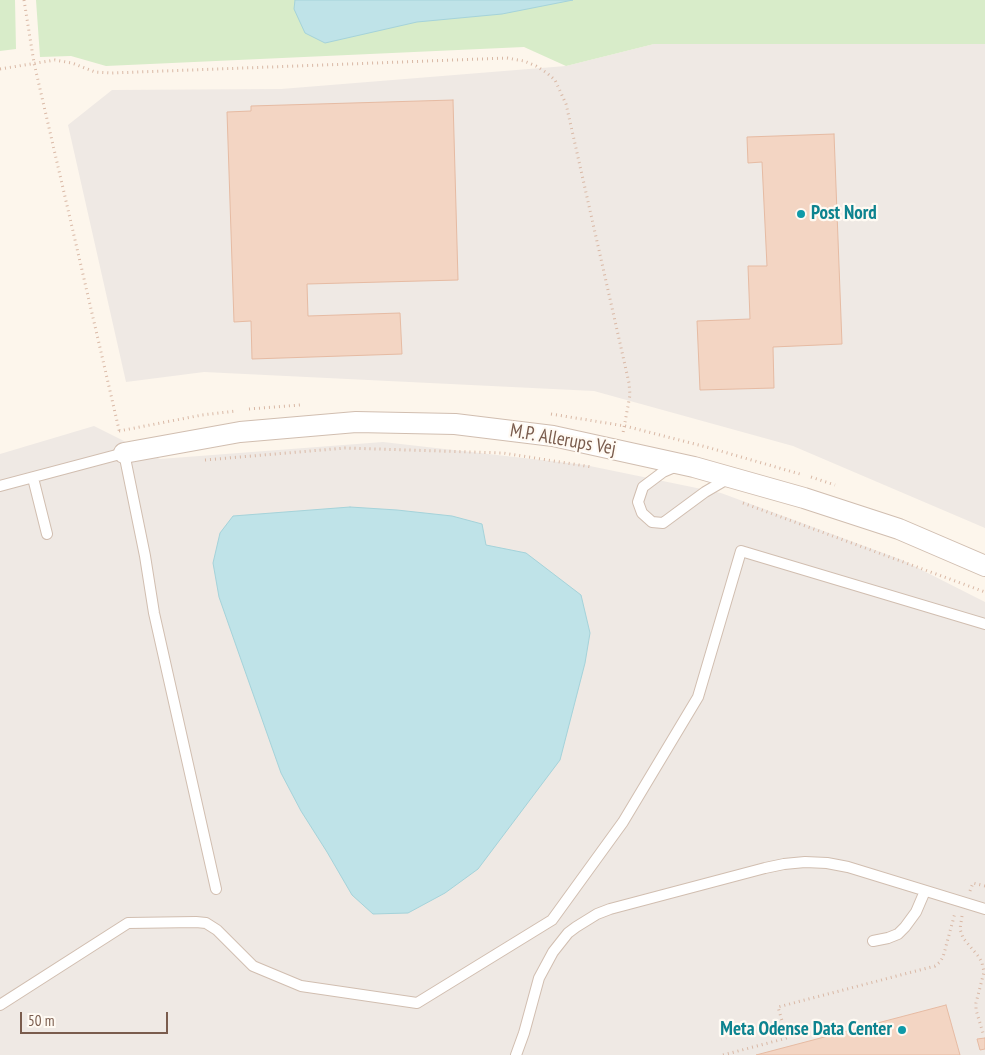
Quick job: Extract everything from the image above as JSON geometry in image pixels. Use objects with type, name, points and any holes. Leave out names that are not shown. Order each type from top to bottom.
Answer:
[{"type":"street","name":"M.P. Allerups Vej","points":[[124,454],[240,432],[356,422],[455,424],[552,436],[683,464],[804,498],[899,529],[985,566]]},
{"type":"lane","points":[[0,486],[124,454],[145,556],[154,613],[216,889]]},
{"type":"lane","points":[[683,464],[663,472],[643,487],[638,502],[642,513],[652,522],[663,523],[731,477]]},
{"type":"lane","points":[[33,478],[47,534]]},
{"type":"lane","points":[[0,1005],[128,923],[196,922],[206,923],[217,930],[253,966],[301,986],[417,1003],[552,920],[618,829],[698,697],[741,551],[985,624]]},
{"type":"lane","points":[[516,1055],[539,978],[553,952],[568,933],[597,914],[610,909],[765,868],[784,864],[827,862],[985,909]]},
{"type":"lane","points":[[873,941],[898,934],[916,912],[925,891]]},
{"type":"path","points":[[24,0],[34,63],[124,454]]},
{"type":"path","points":[[0,69],[55,60],[72,63],[95,72],[112,73],[507,58],[524,61],[547,72],[554,80],[566,104],[626,368],[630,395],[625,426]]},
{"type":"path","points":[[200,461],[345,448],[503,454],[596,467]]},
{"type":"path","points":[[740,502],[985,592]]},
{"type":"path","points":[[966,904],[960,929],[967,944],[979,956],[984,972],[976,1003],[976,1010],[983,1033]]},
{"type":"path","points":[[724,1055],[787,1038],[778,1008],[935,966],[943,957],[956,910],[966,904]]},
{"type":"shaded area","points":[[654,44],[985,44],[985,528],[793,446],[594,391],[204,372],[126,382],[68,125],[112,90],[281,89],[566,66]]},
{"type":"shaded area","points":[[94,426],[160,459],[383,442],[585,465],[721,493],[902,560],[985,602],[985,1055],[0,1055],[0,454]]},
{"type":"green space","points":[[0,0],[15,0],[16,49],[0,51]]},
{"type":"green space","points":[[36,0],[985,0],[985,44],[654,44],[566,66],[524,47],[106,66],[71,56],[40,57]]},
{"type":"water","points":[[295,0],[573,0],[502,14],[417,22],[325,43],[305,33],[294,9]]},
{"type":"water","points":[[350,507],[452,516],[482,524],[486,545],[526,553],[581,595],[590,633],[585,663],[560,760],[478,869],[445,893],[408,913],[373,914],[352,895],[301,811],[281,773],[219,597],[213,563],[220,533],[233,516]]},
{"type":"building","points":[[453,100],[458,280],[307,284],[308,316],[400,313],[402,354],[252,359],[251,321],[234,322],[227,112],[251,111],[251,106]]},
{"type":"building","name":"Post Nord","points":[[834,134],[842,344],[773,347],[774,388],[700,390],[697,321],[750,319],[748,266],[767,266],[762,162],[748,163],[747,137]]},
{"type":"building","name":"Meta Odense Data Center","points":[[946,1005],[960,1055],[756,1055]]},
{"type":"building","points":[[985,1038],[985,1049],[980,1050],[977,1039]]},
{"type":"place","name":"Post Nord","points":[[801,214]]},
{"type":"place","name":"Meta Odense Data Center","points":[[902,1030]]}]
